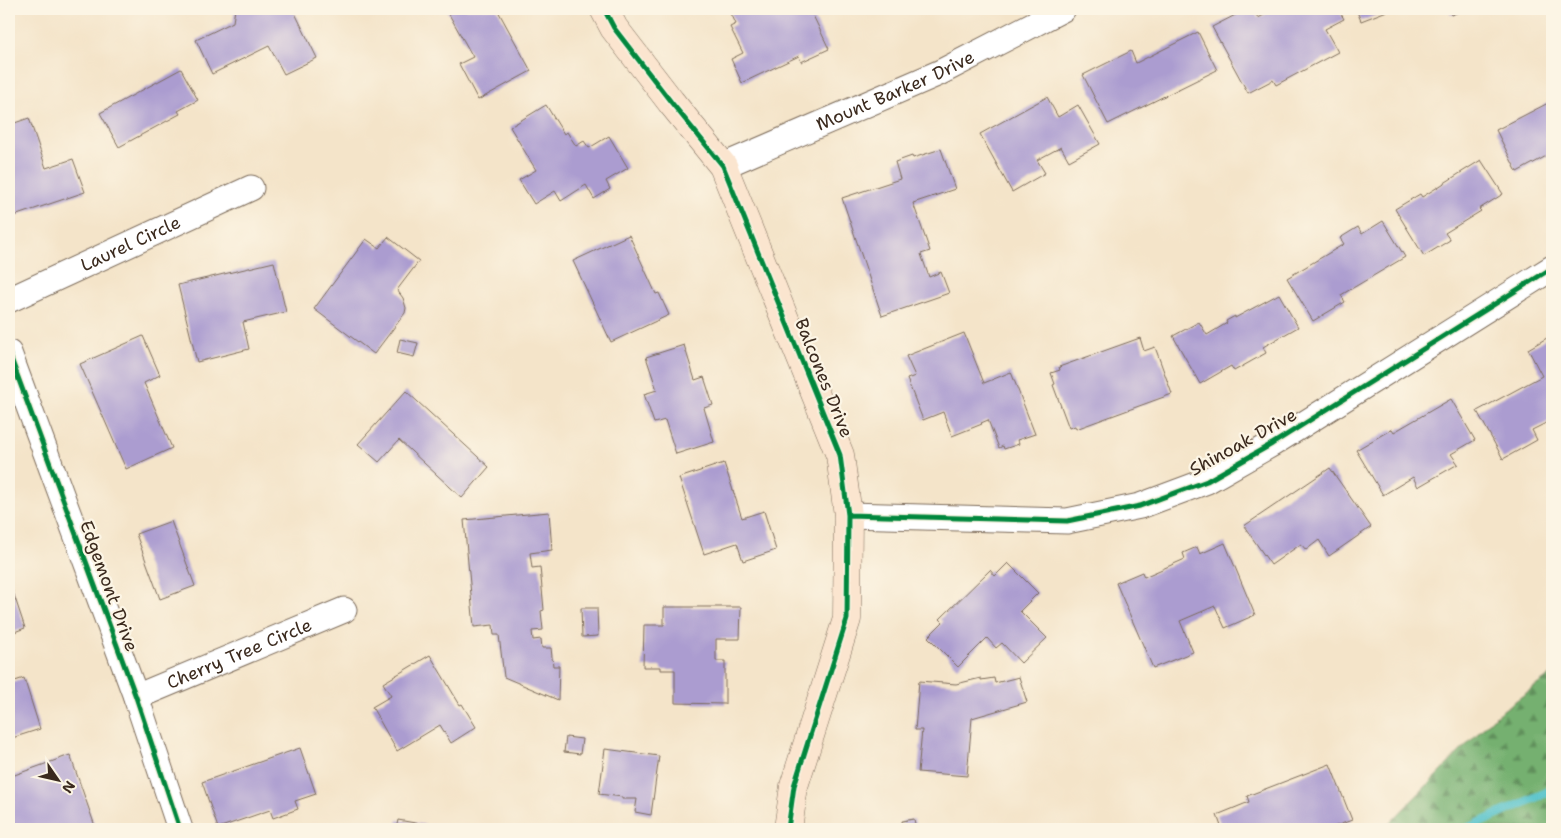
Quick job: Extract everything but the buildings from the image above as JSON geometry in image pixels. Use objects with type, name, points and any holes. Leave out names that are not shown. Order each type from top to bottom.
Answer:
[{"type":"street","name":"Balcones Drive","points":[[604,9],[614,28],[723,166],[840,456],[848,515],[847,619],[794,786],[788,829]]},
{"type":"street","name":"Mount Barker Drive","points":[[723,166],[939,73],[1063,9]]},
{"type":"street","name":"Laurel Circle","points":[[9,300],[251,188]]},
{"type":"street","name":"Shinoak Drive","points":[[848,515],[1067,521],[1140,506],[1207,481],[1272,444],[1552,268]]},
{"type":"street","name":"Edgemont Drive","points":[[9,353],[136,697],[180,829]]},
{"type":"street","name":"Cherry Tree Circle","points":[[136,697],[344,610]]},
{"type":"green space","points":[[1552,674],[1552,829],[1384,829],[1495,716]]},
{"type":"waterway","points":[[1466,829],[1552,790]]},
{"type":"cycle path","points":[[604,9],[614,28],[723,166],[840,455],[848,515],[847,619],[794,786],[788,829]]},
{"type":"cycle path","points":[[848,515],[1067,521],[1140,506],[1207,481],[1272,444],[1552,268]]},
{"type":"cycle path","points":[[9,353],[136,697],[180,829]]}]
